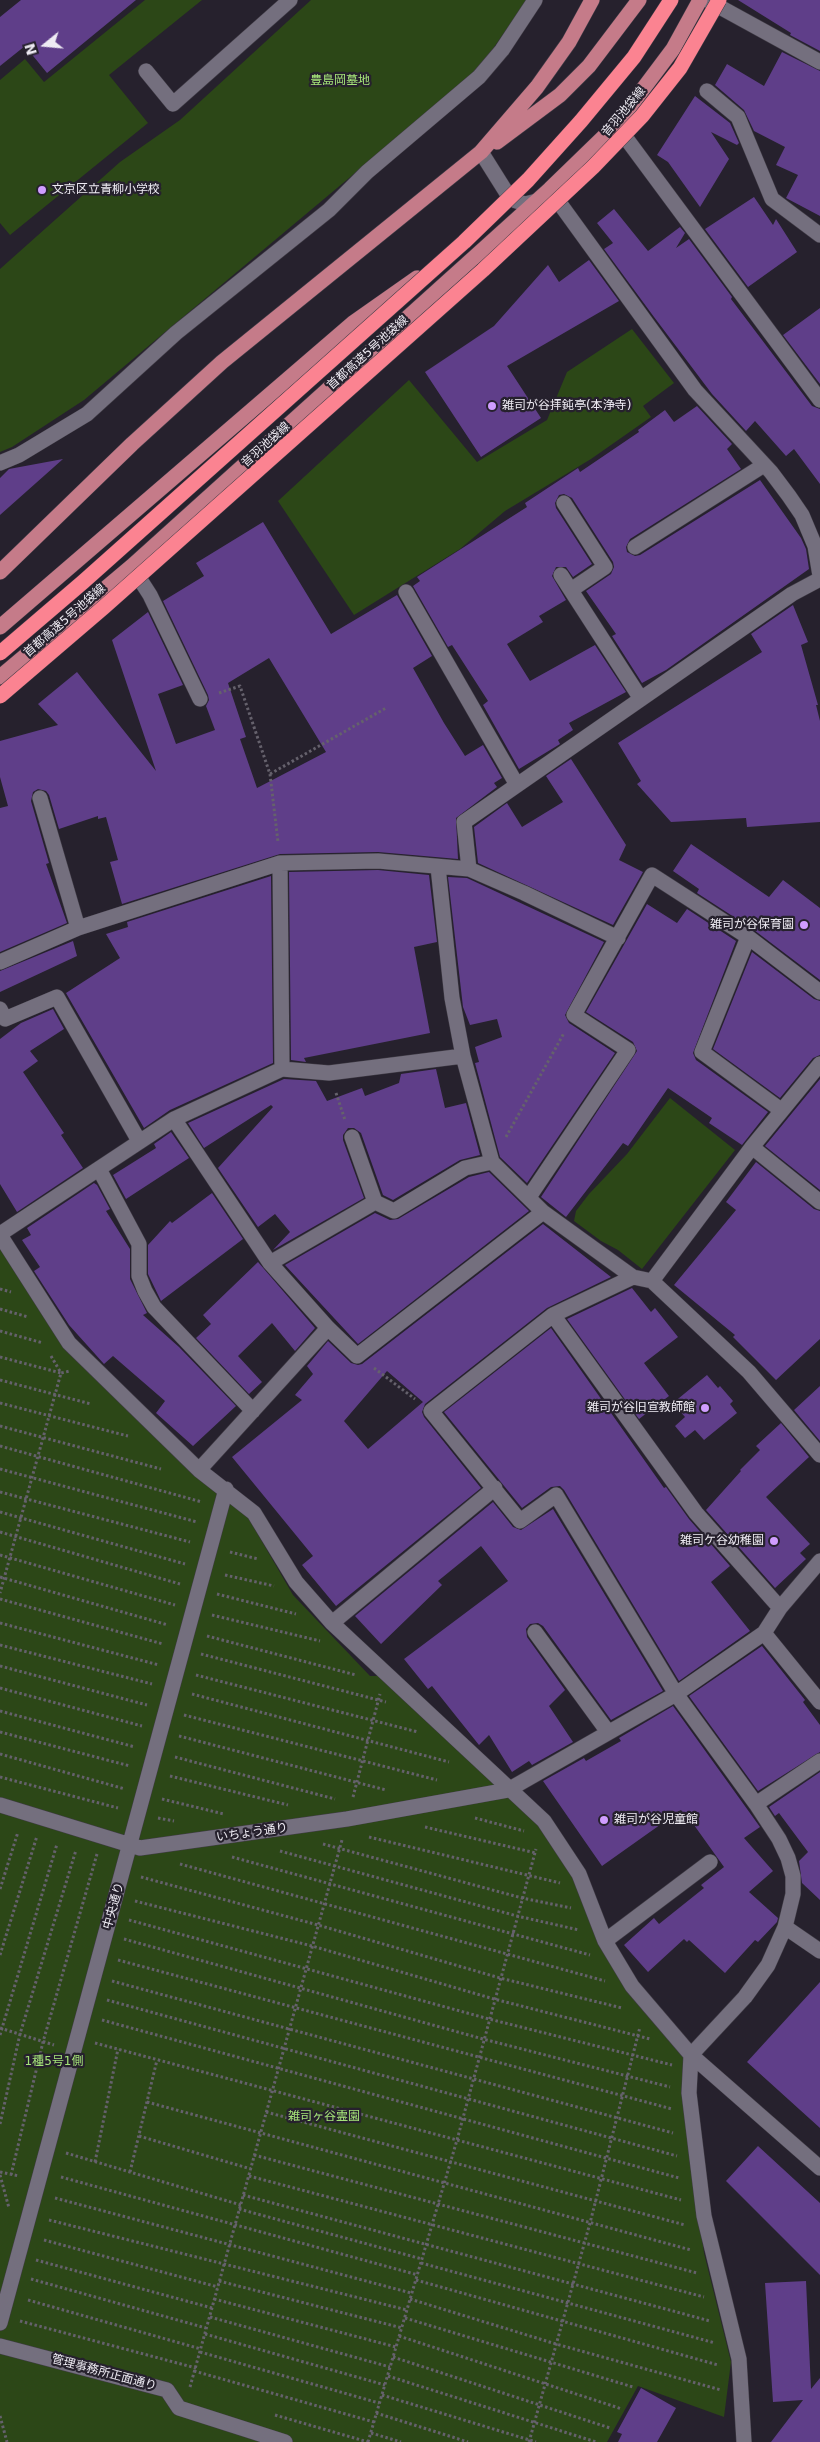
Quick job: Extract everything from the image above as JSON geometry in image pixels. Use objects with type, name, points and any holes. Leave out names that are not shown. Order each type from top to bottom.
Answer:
[{"type":"highway","name":"首都高速5号池袋線","points":[[0,653],[91,576],[464,242],[507,201],[581,122],[634,57],[671,0]]},
{"type":"highway","name":"首都高速5号池袋線","points":[[0,696],[77,631],[483,270],[593,167],[642,116],[671,80],[698,41],[719,0]]},
{"type":"main road","points":[[481,152],[537,87],[569,42],[592,0]]},
{"type":"main road","points":[[0,572],[132,444],[222,362],[481,152],[560,95],[589,66],[639,0]]},
{"type":"main road","name":"音羽池袋線","points":[[0,678],[132,566],[550,189],[616,125],[673,49],[700,0]]},
{"type":"main road","name":"音羽池袋線","points":[[0,627],[353,323],[398,290],[533,205]]},
{"type":"street","points":[[146,71],[173,104],[290,0]]},
{"type":"street","points":[[0,463],[19,455],[87,414],[176,333],[329,210],[367,172],[479,77],[502,50],[535,0]]},
{"type":"street","points":[[707,0],[820,62]]},
{"type":"street","points":[[706,90],[738,117],[772,199],[820,235]]},
{"type":"street","points":[[616,125],[820,400]]},
{"type":"street","points":[[481,152],[508,195],[516,202],[533,205]]},
{"type":"street","points":[[469,869],[464,822],[792,594],[820,578],[818,555],[802,515],[764,465],[695,390],[550,189]]},
{"type":"street","points":[[635,547],[764,465]]},
{"type":"street","points":[[564,503],[605,567],[571,590]]},
{"type":"street","points":[[132,566],[150,595],[200,699]]},
{"type":"street","points":[[560,575],[641,699]]},
{"type":"street","points":[[406,592],[517,785]]},
{"type":"street","points":[[40,798],[78,928]]},
{"type":"street","points":[[0,962],[78,928],[280,863],[378,861],[469,869],[618,938]]},
{"type":"street","points":[[280,863],[282,1069]]},
{"type":"street","points":[[438,867],[452,998],[463,1056],[492,1162],[543,1212],[633,1277],[652,1281],[749,1372],[820,1455]]},
{"type":"street","points":[[529,1197],[628,1050],[574,1015],[652,875],[748,937],[820,992]]},
{"type":"street","points":[[748,937],[702,1052],[781,1110]]},
{"type":"street","points":[[0,1009],[5,1019],[57,997],[139,1141]]},
{"type":"street","points":[[463,1056],[329,1073],[282,1069],[174,1119],[0,1234],[69,1343],[200,1470],[254,1513],[296,1582],[384,1678],[544,1821],[568,1856],[589,1898],[605,1941],[632,1986],[691,2055],[820,2168]]},
{"type":"street","points":[[652,1281],[752,1146],[820,1064]]},
{"type":"street","points":[[174,1119],[270,1263],[328,1328],[358,1356],[543,1212]]},
{"type":"street","points":[[352,1137],[375,1202],[394,1211],[465,1168],[492,1162]]},
{"type":"street","points":[[752,1146],[820,1202]]},
{"type":"street","points":[[100,1169],[139,1244],[139,1276],[154,1307],[253,1411]]},
{"type":"street","points":[[270,1263],[375,1202]]},
{"type":"street","points":[[633,1277],[553,1316],[431,1411],[496,1488],[520,1521],[556,1495],[676,1694],[756,1804],[779,1839],[788,1858],[793,1894],[785,1927],[768,1965],[745,1997],[691,2055],[688,2093],[703,2206],[739,2359],[744,2442]]},
{"type":"street","points":[[553,1316],[696,1513],[780,1608]]},
{"type":"street","points":[[200,1470],[328,1328]]},
{"type":"street","points":[[332,1623],[496,1488]]},
{"type":"street","name":"中央通り","points":[[1,2320],[124,1872],[226,1489]]},
{"type":"street","points":[[820,1561],[780,1608],[764,1633],[820,1702]]},
{"type":"street","points":[[535,1632],[608,1732]]},
{"type":"street","name":"いちょう通り","points":[[0,1804],[140,1848],[346,1825],[508,1790],[676,1694],[764,1633]]},
{"type":"street","points":[[756,1804],[820,1761]]},
{"type":"street","points":[[605,1941],[710,1862]]},
{"type":"street","points":[[785,1927],[818,1945]]},
{"type":"street","name":"管理事務所正面通り","points":[[0,2346],[167,2390],[179,2408]]},
{"type":"street","points":[[179,2408],[285,2442]]},
{"type":"path","points":[[240,686],[270,774],[280,863]]},
{"type":"path","points":[[270,774],[386,708]]},
{"type":"path","points":[[492,1162],[574,1015]]},
{"type":"path","points":[[329,1073],[352,1137]]},
{"type":"path","points":[[0,1289],[15,1292]]},
{"type":"path","points":[[0,1309],[29,1318]]},
{"type":"path","points":[[0,1331],[44,1343]]},
{"type":"path","points":[[358,1356],[431,1411]]},
{"type":"path","points":[[0,1357],[61,1373],[10,1557],[2,1578],[0,1593]]},
{"type":"path","points":[[0,1380],[91,1404]]},
{"type":"path","points":[[0,1402],[128,1436]]},
{"type":"path","points":[[0,1426],[161,1469]]},
{"type":"path","points":[[0,1446],[221,1507]]},
{"type":"path","points":[[0,1469],[216,1527]]},
{"type":"path","points":[[0,1492],[265,1560]]},
{"type":"path","points":[[0,1512],[204,1570],[281,1588]]},
{"type":"path","points":[[0,1532],[199,1590],[299,1615]]},
{"type":"path","points":[[0,1555],[194,1611],[324,1642]]},
{"type":"path","points":[[2,1578],[188,1631],[384,1678],[346,1825],[191,2385],[179,2408]]},
{"type":"path","points":[[0,1599],[183,1650],[378,1700]]},
{"type":"path","points":[[0,1623],[423,1734]]},
{"type":"path","points":[[0,1645],[368,1739],[450,1762]]},
{"type":"path","points":[[0,1666],[444,1782]]},
{"type":"path","points":[[0,1688],[357,1782]]},
{"type":"path","points":[[0,1711],[352,1803]]},
{"type":"path","points":[[0,1732],[151,1772],[291,1806]]},
{"type":"path","points":[[0,1754],[228,1815]]},
{"type":"path","points":[[0,1777],[139,1814]]},
{"type":"path","points":[[0,1889],[24,1812]]},
{"type":"path","points":[[466,1815],[530,1833]]},
{"type":"path","points":[[0,1955],[43,1818]]},
{"type":"path","points":[[0,2035],[63,1824]]},
{"type":"path","points":[[346,1825],[566,1884]]},
{"type":"path","points":[[419,1825],[535,1852]]},
{"type":"path","points":[[0,2124],[20,2034],[82,1830]]},
{"type":"path","points":[[0,2175],[9,2174],[43,2042],[102,1837]]},
{"type":"path","points":[[368,2442],[457,2140],[488,2019],[538,1844]]},
{"type":"path","points":[[155,1846],[164,1860],[607,1982]]},
{"type":"path","points":[[339,1848],[522,1898],[576,1909]]},
{"type":"path","points":[[225,1855],[330,1882],[597,1957]]},
{"type":"path","points":[[334,1865],[517,1916],[584,1931]]},
{"type":"path","points":[[124,1872],[318,1925],[500,1978],[625,2008]]},
{"type":"path","points":[[117,1896],[312,1946],[494,1999],[654,2040]]},
{"type":"path","points":[[112,1916],[488,2019],[681,2067]]},
{"type":"path","points":[[106,1934],[484,2039],[671,2087]]},
{"type":"path","points":[[100,1955],[675,2110]]},
{"type":"path","points":[[95,1976],[617,2119],[675,2133]]},
{"type":"path","points":[[90,1995],[678,2156]]},
{"type":"path","points":[[84,2015],[682,2178]]},
{"type":"path","points":[[529,2441],[602,2179],[642,2021]]},
{"type":"path","points":[[1,2028],[43,2042],[118,2050],[703,2206]]},
{"type":"path","points":[[95,2162],[118,2050]]},
{"type":"path","points":[[130,2172],[157,2060]]},
{"type":"path","points":[[147,2102],[260,2135],[444,2182],[692,2250]]},
{"type":"path","points":[[266,2112],[688,2226]]},
{"type":"path","points":[[139,2136],[250,2169]]},
{"type":"path","points":[[48,2148],[241,2205]]},
{"type":"path","points":[[254,2155],[585,2242],[698,2274]]},
{"type":"path","points":[[41,2172],[418,2275]]},
{"type":"path","points":[[249,2176],[712,2299]]},
{"type":"path","points":[[35,2193],[412,2293]]},
{"type":"path","points":[[243,2195],[718,2323]]},
{"type":"path","points":[[239,2210],[567,2304],[723,2345]]},
{"type":"path","points":[[29,2215],[407,2310]]},
{"type":"path","points":[[24,2234],[218,2287]]},
{"type":"path","points":[[18,2256],[212,2308]]},
{"type":"path","points":[[13,2274],[206,2328]]},
{"type":"path","points":[[416,2280],[562,2323],[724,2367]]},
{"type":"path","points":[[220,2281],[402,2328]]},
{"type":"path","points":[[8,2295],[380,2403]]},
{"type":"path","points":[[214,2299],[396,2347]]},
{"type":"path","points":[[410,2299],[556,2344],[724,2391]]},
{"type":"path","points":[[210,2317],[390,2367]]},
{"type":"path","points":[[405,2318],[551,2364],[633,2387]]},
{"type":"path","points":[[1,2320],[195,2370],[374,2422]]},
{"type":"path","points":[[205,2334],[385,2385]]},
{"type":"path","points":[[399,2336],[622,2409]]},
{"type":"path","points":[[393,2357],[610,2428]]},
{"type":"path","points":[[388,2376],[596,2442]]},
{"type":"path","points":[[382,2395],[536,2442]]},
{"type":"path","points":[[376,2413],[468,2442]]},
{"type":"path","points":[[0,2416],[7,2442]]},
{"type":"path","points":[[371,2432],[401,2442]]},
{"type":"green space","points":[[145,0],[202,0],[109,75],[148,123],[10,235],[0,223],[0,80],[25,59],[44,82]]},
{"type":"green space","name":"豊島岡墓地","points":[[311,0],[527,0],[478,70],[84,400],[12,447],[0,452],[0,269],[120,162],[180,120]]},
{"type":"green space","points":[[632,329],[674,383],[643,406],[651,417],[591,459],[505,511],[460,549],[354,615],[278,501],[409,380],[477,462],[547,420],[567,372]]},
{"type":"green space","points":[[670,1098],[735,1150],[642,1269],[618,1250],[601,1241],[574,1221],[576,1211],[589,1194],[627,1154]]},
{"type":"green space","name":"雑司ヶ谷霊園","points":[[0,1225],[69,1343],[249,1519],[293,1595],[370,1676],[380,1676],[543,1821],[584,1899],[687,2057],[695,2188],[704,2253],[731,2362],[724,2417],[638,2386],[607,2442],[0,2442]]},
{"type":"building","points":[[21,0],[136,0],[47,73],[25,46],[0,66],[0,17]]},
{"type":"building","points":[[738,0],[820,0],[820,51],[790,35],[791,33]]},
{"type":"building","points":[[782,52],[820,71],[820,216],[786,198],[798,175],[776,165],[785,147],[754,131],[744,110],[715,85],[727,64],[764,86]]},
{"type":"building","points":[[695,96],[730,123],[739,143],[737,145],[711,132],[729,159],[700,207],[668,162],[657,155]]},
{"type":"building","points":[[754,197],[773,225],[776,219],[797,252],[748,287],[705,229]]},
{"type":"building","points":[[614,209],[648,251],[680,227],[685,233],[676,248],[689,239],[732,297],[731,299],[812,406],[820,409],[820,484],[794,449],[786,456],[755,421],[746,431],[712,394],[654,317],[604,249],[613,243],[597,223]]},
{"type":"building","points":[[589,260],[619,301],[507,366],[541,418],[481,457],[425,372],[494,326],[548,265],[559,282]]},
{"type":"building","points":[[820,308],[820,384],[783,335]]},
{"type":"building","points":[[697,406],[732,444],[727,449],[741,469],[630,539],[626,547],[627,552],[635,556],[640,555],[760,480],[801,538],[806,549],[809,569],[666,670],[642,683],[612,636],[616,634],[586,591],[611,574],[614,567],[613,562],[572,498],[564,494],[559,495],[555,503],[556,508],[592,564],[573,577],[566,567],[556,567],[552,576],[566,600],[539,616],[543,622],[507,644],[530,681],[595,645],[626,692],[569,723],[573,730],[558,740],[560,744],[519,769],[483,705],[488,701],[452,645],[448,647],[413,586],[420,581],[417,577],[527,507],[525,503],[578,468],[580,472],[639,432],[638,430],[665,410],[674,422]]},
{"type":"building","points":[[63,459],[0,515],[0,478],[9,469]]},
{"type":"building","points":[[263,522],[331,634],[397,595],[432,656],[413,668],[444,723],[465,756],[483,745],[502,778],[494,783],[497,787],[456,818],[458,859],[378,852],[280,854],[122,904],[110,862],[118,860],[106,817],[98,819],[98,816],[59,829],[49,795],[46,791],[38,789],[33,792],[31,801],[49,863],[46,864],[67,923],[0,952],[0,808],[8,806],[0,777],[0,741],[58,725],[38,704],[77,672],[156,771],[112,640],[148,612],[183,685],[158,694],[176,744],[215,730],[206,706],[209,700],[208,695],[163,601],[204,576],[196,563]],"holes":[[[269,658],[326,752],[257,788],[240,739],[246,737],[228,683]]]},
{"type":"building","points":[[793,605],[808,642],[801,645],[818,705],[816,705],[820,721],[820,822],[747,827],[746,818],[671,822],[637,784],[641,781],[618,743],[762,652],[751,634]]},
{"type":"building","points":[[571,759],[626,845],[619,860],[643,872],[613,925],[478,863],[474,827],[507,803],[522,827],[563,802],[546,776]]},
{"type":"building","points":[[691,844],[769,897],[783,880],[820,908],[820,980],[754,930],[697,893],[699,889],[673,871]]},
{"type":"building","points":[[378,870],[429,875],[437,942],[414,947],[430,1033],[304,1058],[306,1062],[291,1060],[289,872]]},
{"type":"building","points":[[271,876],[273,1063],[170,1110],[144,1128],[66,993],[120,958],[106,934],[128,927],[127,922]]},
{"type":"building","points":[[448,877],[467,878],[604,942],[565,1015],[569,1023],[615,1053],[527,1183],[500,1157],[475,1063],[479,1062],[475,1047],[502,1037],[497,1019],[470,1025],[463,1007]]},
{"type":"building","points":[[647,904],[677,923],[687,909],[736,941],[693,1053],[696,1060],[768,1112],[742,1145],[709,1123],[712,1118],[668,1088],[628,1146],[623,1143],[566,1217],[541,1197],[637,1051],[633,1042],[586,1012]]},
{"type":"building","points":[[73,941],[77,956],[0,992],[0,971]]},
{"type":"building","points":[[752,952],[814,999],[820,1001],[820,1055],[813,1058],[780,1098],[713,1049]]},
{"type":"building","points":[[53,1009],[64,1029],[30,1051],[38,1061],[23,1072],[64,1133],[61,1135],[83,1168],[17,1212],[0,1184],[0,1039],[21,1023]]},
{"type":"building","points":[[436,1069],[445,1108],[466,1103],[480,1155],[460,1160],[393,1200],[383,1195],[361,1133],[354,1128],[348,1128],[343,1135],[343,1140],[364,1198],[273,1250],[290,1232],[275,1214],[258,1227],[218,1168],[273,1107],[271,1105],[204,1148],[188,1123],[284,1079],[316,1081],[327,1101],[362,1088],[365,1096],[399,1083],[401,1074]]},
{"type":"building","points":[[820,1079],[820,1190],[765,1146]]},
{"type":"building","points":[[171,1132],[189,1158],[126,1199],[113,1175],[156,1148],[154,1144]]},
{"type":"building","points":[[756,1162],[814,1209],[820,1211],[820,1339],[776,1380],[733,1337],[735,1335],[674,1285],[736,1210],[726,1202]]},
{"type":"building","points":[[489,1172],[529,1211],[358,1344],[285,1265],[375,1213],[390,1220],[398,1219],[469,1177]]},
{"type":"building","points":[[94,1183],[97,1185],[110,1209],[106,1211],[130,1249],[130,1279],[147,1313],[143,1315],[179,1347],[236,1406],[193,1446],[156,1413],[165,1401],[113,1356],[104,1364],[69,1325],[34,1271],[40,1267],[22,1240],[31,1235],[27,1228]]},
{"type":"building","points":[[212,1193],[243,1239],[161,1301],[148,1274],[148,1245],[170,1221],[172,1223]]},
{"type":"building","points":[[543,1224],[611,1277],[547,1308],[425,1404],[422,1412],[424,1417],[481,1488],[336,1606],[302,1565],[313,1556],[232,1457],[302,1400],[295,1395],[313,1374],[307,1366],[328,1341],[351,1363],[362,1364]],"holes":[[[387,1371],[423,1402],[368,1449],[344,1421]]]},
{"type":"building","points":[[258,1262],[315,1328],[295,1351],[272,1323],[238,1356],[262,1382],[249,1394],[196,1338],[211,1324],[203,1315]]},
{"type":"building","points":[[632,1288],[651,1312],[655,1308],[678,1337],[644,1363],[669,1396],[639,1419],[567,1319]]},
{"type":"building","points":[[551,1328],[664,1488],[666,1487],[689,1519],[730,1566],[711,1582],[750,1631],[679,1681],[564,1490],[560,1486],[551,1487],[522,1508],[444,1412]]},
{"type":"building","name":"雑司が谷旧宣教師館","points":[[707,1375],[733,1401],[730,1404],[737,1413],[704,1440],[695,1430],[685,1438],[675,1426],[685,1417],[673,1403]]},
{"type":"building","points":[[820,1386],[820,1441],[794,1410]]},
{"type":"building","points":[[781,1423],[809,1457],[766,1497],[810,1544],[800,1553],[806,1559],[775,1588],[706,1510],[760,1450],[756,1446]]},
{"type":"building","points":[[493,1502],[513,1527],[521,1530],[553,1509],[663,1691],[611,1720],[543,1626],[538,1623],[530,1624],[526,1629],[527,1637],[565,1690],[549,1706],[573,1742],[532,1765],[529,1761],[512,1772],[489,1735],[479,1745],[432,1686],[428,1689],[404,1659],[508,1581],[481,1546],[438,1581],[442,1585],[381,1644],[355,1616]]},
{"type":"building","points":[[762,1646],[805,1700],[803,1702],[820,1725],[820,1752],[758,1791],[689,1696]]},
{"type":"building","points":[[673,1706],[760,1827],[744,1838],[773,1871],[749,1892],[778,1918],[777,1922],[758,1942],[755,1940],[725,1973],[689,1940],[687,1942],[684,1939],[648,1972],[624,1945],[654,1918],[659,1924],[704,1888],[701,1885],[724,1867],[681,1810],[602,1866],[543,1781],[584,1758],[586,1761],[621,1741],[619,1738]]},
{"type":"building","points":[[820,1772],[820,1900],[802,1883],[799,1861],[808,1852],[779,1813],[775,1816],[769,1807]]},
{"type":"building","points":[[820,1982],[820,2128],[747,2062]]},
{"type":"building","points":[[758,2146],[820,2203],[820,2275],[726,2181]]},
{"type":"building","points":[[806,2281],[811,2389],[820,2378],[820,2442],[771,2442],[803,2400],[773,2402],[765,2283]]},
{"type":"building","points":[[641,2388],[676,2408],[657,2442],[618,2442],[622,2434],[617,2432]]},
{"type":"place","name":"文京区立青柳小学校","points":[[42,190]]},
{"type":"place","name":"雑司が谷拝鈍亭(本浄寺)","points":[[492,406]]},
{"type":"place","name":"雑司が谷保育園","points":[[804,925]]},
{"type":"place","name":"雑司が谷旧宣教師館","points":[[705,1408]]},
{"type":"place","name":"雑司ケ谷幼稚園","points":[[774,1541]]},
{"type":"place","name":"雑司が谷児童館","points":[[604,1820]]},
{"type":"park label","name":"1種5号1側","points":[[54,2062]]}]
